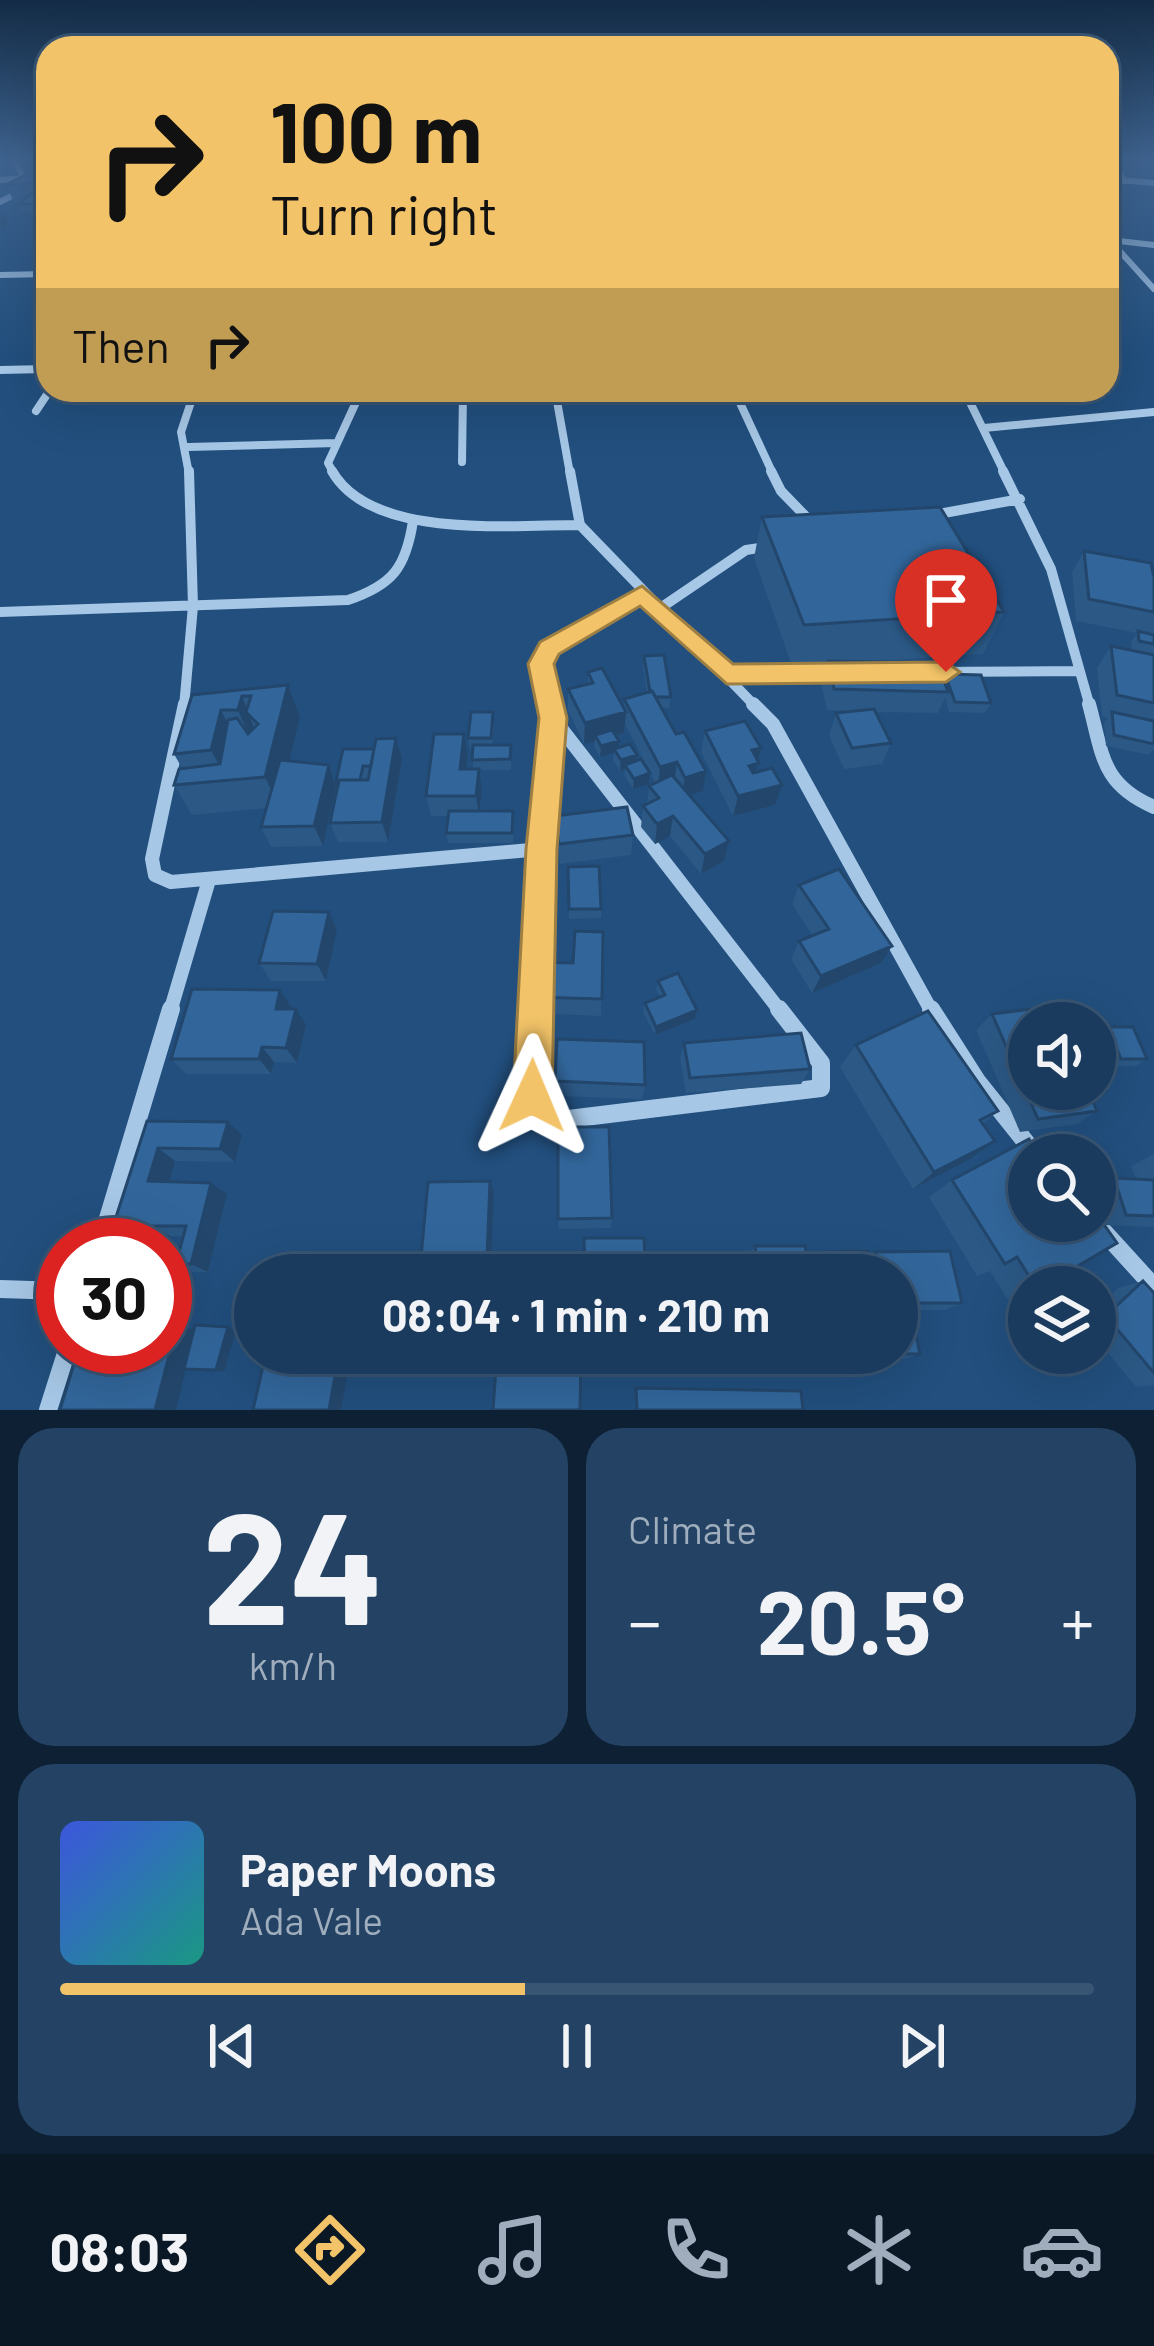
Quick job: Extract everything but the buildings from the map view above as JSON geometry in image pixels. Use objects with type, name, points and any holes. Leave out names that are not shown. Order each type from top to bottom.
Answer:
[{"type":"street","points":[[1119,240],[1154,245]]},
{"type":"street","points":[[1119,250],[1154,289]]},
{"type":"street","points":[[0,275],[36,274]]},
{"type":"street","points":[[0,370],[36,369]]},
{"type":"street","points":[[36,411],[42,402]]},
{"type":"street","points":[[191,402],[181,432],[188,447],[194,606],[185,716],[152,859],[155,875],[171,882],[209,880],[541,849]]},
{"type":"street","points":[[356,402],[328,463],[340,485],[413,521],[580,525]]},
{"type":"street","points":[[463,402],[463,462]]},
{"type":"street","points":[[558,402],[580,525],[773,724],[799,764],[919,991],[977,1081],[1019,1134]]},
{"type":"street","points":[[737,402],[781,490],[823,535],[808,540]]},
{"type":"street","points":[[971,402],[1051,569],[1109,776],[1124,794],[1154,807]]},
{"type":"street","points":[[984,428],[1154,412]]},
{"type":"street","points":[[188,447],[337,443]]},
{"type":"street","points":[[927,516],[1020,499]]},
{"type":"street","points":[[0,612],[325,603],[370,594],[394,582],[406,567],[413,521]]},
{"type":"street","points":[[659,610],[746,550],[786,544]]},
{"type":"street","points":[[1051,569],[1071,569]]},
{"type":"street","points":[[553,718],[534,1006],[537,1116],[552,1121],[821,1088],[821,1064],[553,718],[541,680],[549,648],[642,594]]},
{"type":"street","points":[[914,672],[1078,671]]},
{"type":"street","points":[[727,674],[844,673]]},
{"type":"street","points":[[108,1218],[209,880]]},
{"type":"street","points":[[1113,1242],[1154,1287]]},
{"type":"street","points":[[0,1289],[36,1290]]},
{"type":"street","points":[[48,1410],[59,1374]]},
{"type":"route","points":[[532,1096],[541,849],[553,718],[541,664],[549,648],[642,594],[727,674],[946,672]]}]
